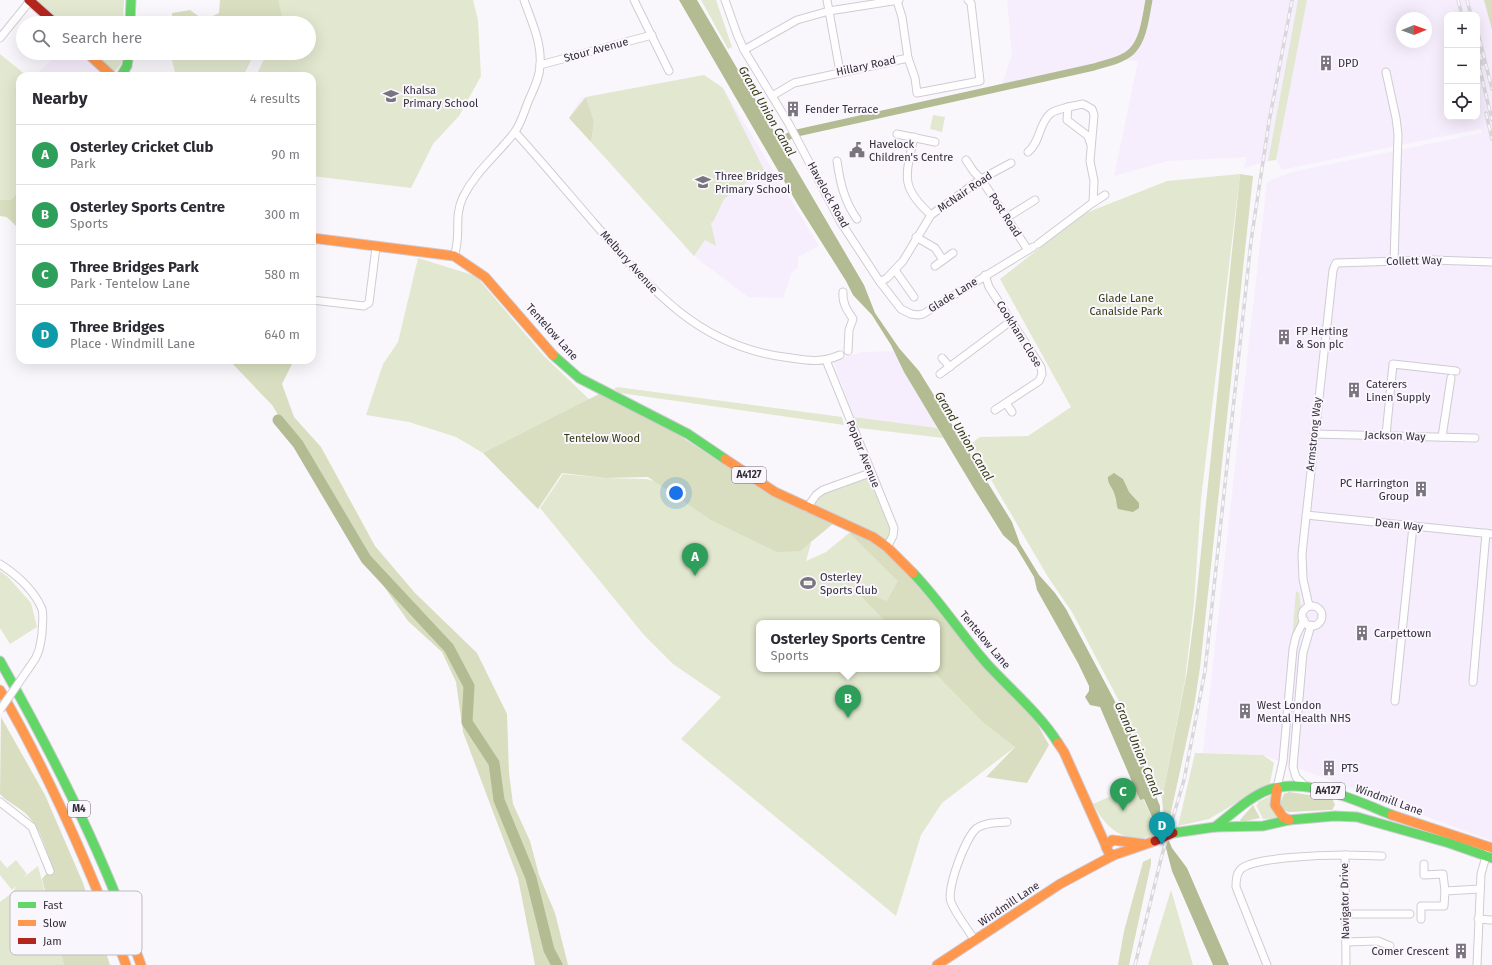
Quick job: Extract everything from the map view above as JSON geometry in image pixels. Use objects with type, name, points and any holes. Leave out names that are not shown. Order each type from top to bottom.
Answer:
[{"type":"main road","points":[[30,0],[47,16]]},
{"type":"main road","points":[[130,16],[131,0]]},
{"type":"main road","points":[[95,60],[108,72]]},
{"type":"main road","points":[[123,72],[127,60]]},
{"type":"main road","name":"Tentelow Lane","points":[[316,239],[454,256],[477,271],[492,284],[554,356],[579,378],[688,434],[775,492],[806,508],[867,534],[887,547],[931,592],[988,665],[1024,701],[1051,732],[1064,752],[1101,832],[1112,848]]},
{"type":"main road","name":"M4","points":[[0,661],[48,745],[78,805],[114,891]]},
{"type":"main road","name":"M4","points":[[0,690],[35,753],[69,824],[98,891]]},
{"type":"main road","name":"Windmill Lane","points":[[1216,827],[1258,795],[1277,788],[1306,787],[1333,792],[1420,825],[1490,847]]},
{"type":"main road","points":[[1277,788],[1275,805],[1285,821]]},
{"type":"main road","points":[[1333,792],[1340,805],[1340,809],[1335,816]]},
{"type":"main road","name":"Windmill Lane","points":[[937,965],[1060,884],[1096,866],[1112,848],[1145,844],[1173,833],[1216,827],[1238,827],[1335,816],[1357,817],[1373,820],[1449,843],[1489,857]]},
{"type":"main road","name":"M4","points":[[122,955],[126,965]]},
{"type":"main road","name":"M4","points":[[137,955],[141,965]]},
{"type":"street","points":[[17,16],[30,0]]},
{"type":"street","points":[[454,256],[458,245],[457,216],[463,198],[474,178],[515,132],[537,80],[540,65],[536,36],[524,0]]},
{"type":"street","points":[[634,0],[669,71]]},
{"type":"street","name":"Havelock Road","points":[[725,0],[744,50],[789,124],[840,221],[880,282]]},
{"type":"street","points":[[827,0],[840,72]]},
{"type":"street","points":[[744,50],[787,24],[829,11],[898,0]]},
{"type":"street","name":"Hillary Road","points":[[772,96],[794,83],[908,58],[898,0]]},
{"type":"street","points":[[908,58],[915,78],[917,93],[980,78],[971,3],[968,0]]},
{"type":"street","points":[[0,38],[16,18]]},
{"type":"street","name":"Stour Avenue","points":[[540,65],[652,35]]},
{"type":"street","points":[[1386,72],[1396,118],[1398,135],[1394,262]]},
{"type":"street","points":[[1028,152],[1036,145],[1043,123],[1053,112],[1083,104],[1092,109],[1094,115],[1091,145],[1093,202]]},
{"type":"street","points":[[1067,120],[1068,107]]},
{"type":"street","points":[[1053,112],[1060,114],[1088,136],[1091,145]]},
{"type":"street","name":"Melbury Avenue","points":[[515,132],[649,286],[682,314],[712,335],[742,348],[779,356],[809,360],[826,360],[840,355]]},
{"type":"street","points":[[897,134],[935,142]]},
{"type":"street","points":[[914,138],[906,175],[907,185],[917,202],[931,215]]},
{"type":"street","name":"Post Road","points":[[966,160],[981,179],[1006,218],[1033,247]]},
{"type":"street","points":[[837,162],[846,201],[855,216],[840,221]]},
{"type":"street","name":"McNair Road","points":[[880,282],[895,270],[903,261],[916,237],[931,215],[981,179],[1011,163]]},
{"type":"street","name":"Glade Lane","points":[[880,282],[901,309],[918,315],[1033,247],[1093,202],[1105,195]]},
{"type":"street","points":[[1006,218],[1035,200]]},
{"type":"street","points":[[916,237],[935,248],[943,260]]},
{"type":"street","points":[[316,300],[364,306],[369,303],[376,247]]},
{"type":"street","points":[[935,266],[953,253]]},
{"type":"street","name":"Collett Way","points":[[1336,263],[1432,260],[1492,262]]},
{"type":"street","name":"Armstrong Way","points":[[1309,606],[1303,579],[1302,554],[1332,270],[1336,263]]},
{"type":"street","points":[[895,270],[914,297]]},
{"type":"street","name":"Cookham Close","points":[[985,275],[989,287],[1041,367],[1042,374],[1039,381],[995,410]]},
{"type":"street","points":[[843,292],[842,299],[845,307],[853,319],[849,330],[848,351]]},
{"type":"street","points":[[940,374],[1011,321]]},
{"type":"street","points":[[942,358],[950,367]]},
{"type":"street","name":"Poplar Avenue","points":[[826,360],[870,473],[894,528],[894,536],[887,547]]},
{"type":"street","points":[[1386,435],[1393,364],[1456,371]]},
{"type":"street","points":[[1442,437],[1451,378]]},
{"type":"street","points":[[1006,403],[1012,412]]},
{"type":"street","name":"Jackson Way","points":[[1314,434],[1475,438]]},
{"type":"street","points":[[806,508],[816,495],[823,490],[870,473]]},
{"type":"street","name":"Dean Way","points":[[1306,515],[1489,534]]},
{"type":"street","points":[[1395,701],[1413,526]]},
{"type":"street","points":[[1473,682],[1489,534]]},
{"type":"street","points":[[0,564],[15,574],[29,589],[42,610],[40,649],[37,657],[0,710]]},
{"type":"street","points":[[1277,788],[1283,761],[1293,649],[1296,636],[1304,620],[1304,610],[1309,606],[1318,607],[1322,615],[1319,623],[1311,625],[1304,620]]},
{"type":"street","points":[[1306,787],[1296,777],[1293,768],[1303,653],[1311,625]]},
{"type":"street","points":[[0,802],[32,827],[50,871]]},
{"type":"street","points":[[975,941],[951,901],[950,893],[961,854],[968,838],[977,828],[988,824],[1007,822]]},
{"type":"street","points":[[1477,965],[1481,874],[1489,857],[1490,847]]},
{"type":"street","name":"Navigator Drive","points":[[1267,965],[1236,887],[1236,880],[1241,869],[1249,865],[1302,855],[1345,855],[1346,965]]},
{"type":"street","points":[[1345,855],[1382,856]]},
{"type":"street","points":[[1421,919],[1421,906],[1444,906],[1445,891],[1443,874],[1424,875],[1424,864]]},
{"type":"street","points":[[1445,891],[1480,889]]},
{"type":"street","points":[[1346,914],[1410,914]]},
{"type":"street","points":[[1478,919],[1492,920]]},
{"type":"street","points":[[1346,942],[1378,941],[1390,946]]},
{"type":"shaded area","points":[[679,0],[697,0],[864,285],[875,313],[899,348],[919,371],[1012,522],[1020,544],[1039,575],[1055,593],[1066,609],[1128,726],[1160,806],[1160,820],[1172,848],[1187,868],[1229,965],[1213,965],[1172,871],[1166,848],[1144,799],[1140,800],[1100,707],[1090,705],[1085,697],[1089,691],[1089,686],[1078,663],[1037,590],[1034,577],[1016,547],[1003,535],[973,487],[904,372],[891,345],[872,315],[853,295],[846,281],[798,205]]},
{"type":"shaded area","points":[[1007,0],[1298,0],[1268,161],[1244,168],[1247,157],[1168,161],[1114,176],[1138,61],[1113,59],[1090,67],[1002,84],[1012,55]]},
{"type":"shaded area","points":[[1307,0],[1484,0],[1492,30],[1492,841],[1263,755],[1203,753],[1267,182],[1292,172],[1482,133],[1481,129],[1282,170],[1276,160]]},
{"type":"shaded area","points":[[51,60],[87,60],[100,72],[38,72]]},
{"type":"shaded area","name":"Three Bridges Primary School","points":[[704,75],[723,88],[819,246],[798,257],[798,267],[791,274],[783,298],[748,297],[694,256],[569,118],[581,98]]},
{"type":"shaded area","points":[[895,351],[904,372],[937,428],[854,417],[833,361],[861,352]]},
{"type":"shaded area","points":[[1114,473],[1123,479],[1129,492],[1139,503],[1139,508],[1133,512],[1118,509],[1114,493],[1108,480],[1108,477]]},
{"type":"green space","points":[[34,0],[124,0],[123,16],[53,16]]},
{"type":"green space","points":[[220,0],[278,0],[282,16],[213,16],[219,13]]},
{"type":"green space","name":"Khalsa Primary School","points":[[275,0],[473,0],[478,20],[481,76],[459,116],[433,144],[411,188],[316,176],[316,72],[258,72],[264,60],[316,60],[316,16],[278,16]]},
{"type":"green space","points":[[701,0],[716,0],[732,47],[728,49]]},
{"type":"green space","points":[[1298,0],[1307,0],[1276,160],[1268,161]]},
{"type":"green space","points":[[1484,0],[1492,0],[1492,30]]},
{"type":"green space","points":[[190,10],[198,16],[172,16],[172,13]]},
{"type":"green space","points":[[0,54],[22,72],[16,72],[16,223],[0,214]]},
{"type":"green space","points":[[100,60],[122,60],[122,63],[115,71],[110,70]]},
{"type":"green space","points":[[172,60],[251,60],[245,72],[175,72]]},
{"type":"green space","name":"Three Bridges Primary School","points":[[704,75],[723,88],[764,170],[724,199],[713,222],[711,223],[716,246],[705,240],[694,256],[591,142],[594,122],[586,97]]},
{"type":"green space","points":[[586,97],[594,122],[591,142],[569,118]]},
{"type":"green space","points":[[933,115],[945,117],[942,132],[930,129]]},
{"type":"green space","name":"Glade Lane Canalside Park","points":[[1240,174],[1201,499],[1194,604],[1185,680],[1162,799],[1120,703],[1072,612],[1048,577],[970,444],[980,437],[1028,436],[1071,407],[1000,279],[1083,214],[1167,181]]},
{"type":"green space","points":[[1240,174],[1253,176],[1200,668],[1194,707],[1168,826],[1164,818],[1162,799],[1187,672],[1195,610]]},
{"type":"green space","points":[[16,195],[16,226],[7,217],[0,216],[0,200],[11,200]]},
{"type":"green space","points":[[418,258],[476,276],[544,356],[590,400],[483,453],[456,437],[409,422],[366,415],[383,364],[398,342]]},
{"type":"green space","points":[[233,364],[292,364],[282,384],[294,417],[321,447],[375,546],[415,593],[477,653],[507,714],[509,773],[513,804],[530,841],[539,875],[555,913],[568,965],[535,965],[518,878],[463,732],[456,682],[442,652],[408,621],[380,581],[272,405]]},
{"type":"green space","points":[[617,387],[842,417],[844,425],[620,393],[614,389]]},
{"type":"green space","name":"Tentelow Wood","points":[[603,392],[645,413],[740,475],[834,523],[800,551],[777,552],[711,520],[648,477],[605,478],[562,473],[538,509],[483,453]]},
{"type":"green space","points":[[854,417],[937,428],[943,438],[859,428]]},
{"type":"green space","points":[[870,473],[894,528],[887,547],[807,508],[816,495]]},
{"type":"green space","points":[[563,474],[605,478],[646,479],[719,496],[811,543],[806,561],[826,552],[849,533],[898,580],[926,620],[756,620],[756,672],[940,672],[940,640],[1015,747],[942,803],[921,835],[896,916],[681,739],[721,697],[673,664],[644,635],[540,508]]},
{"type":"green space","points":[[856,531],[874,539],[925,591],[1034,718],[1049,745],[1027,783],[986,777],[1015,747],[983,722],[934,672],[940,672],[940,620],[884,620],[861,596],[867,594],[887,601],[898,581],[849,533]]},
{"type":"green space","points":[[0,571],[8,577],[31,603],[37,627],[10,644],[0,628]]},
{"type":"green space","points":[[1296,591],[1299,593],[1302,617],[1292,640]]},
{"type":"green space","points":[[1,717],[45,795],[86,891],[45,891],[42,879],[52,867],[40,833],[33,821],[25,813],[0,794]]},
{"type":"green space","points":[[1195,753],[1263,755],[1274,763],[1270,783],[1209,819],[1178,826]]},
{"type":"green space","points":[[1134,786],[1140,800],[1143,799],[1160,834],[1138,838],[1120,834],[1105,822],[1093,804]]},
{"type":"green space","points":[[1289,792],[1330,798],[1333,800],[1335,805],[1332,810],[1288,812],[1283,809],[1280,804],[1284,794]]},
{"type":"green space","points":[[1272,795],[1278,818],[1263,819],[1256,805],[1258,802]]},
{"type":"green space","points":[[1253,805],[1260,818],[1241,822],[1240,820]]},
{"type":"green space","points":[[1151,858],[1151,864],[1129,965],[1118,965],[1124,931],[1143,862]]},
{"type":"green space","points":[[0,860],[7,868],[16,860],[27,874],[23,878],[38,866],[45,891],[14,891],[16,886],[12,890],[0,875]]},
{"type":"green space","points":[[1171,890],[1193,965],[1148,965]]},
{"type":"green space","points":[[10,894],[10,955],[61,955],[64,965],[0,965],[0,902]]},
{"type":"green space","points":[[61,955],[107,955],[110,965],[64,965]]},
{"type":"waterway","name":"Grand Union Canal","points":[[772,143],[797,133],[1109,63],[1128,54],[1136,46],[1144,27],[1149,0]]},
{"type":"waterway","points":[[278,420],[298,444],[366,559],[449,648],[469,686],[467,722],[494,763],[499,800],[531,878],[549,950],[557,965]]},
{"type":"railway","points":[[1135,965],[1162,855],[1184,780],[1205,671],[1251,241],[1269,122],[1292,0]]},
{"type":"railway","points":[[1458,0],[1461,12]]},
{"type":"railway","points":[[1467,0],[1470,12]]},
{"type":"railway","points":[[1480,41],[1492,89]]},
{"type":"railway","points":[[1478,48],[1482,64]]},
{"type":"railway","points":[[1480,70],[1492,120]]},
{"type":"railway","points":[[1486,113],[1492,139]]},
{"type":"traffic: fast","points":[[130,16],[131,0]]},
{"type":"traffic: fast","points":[[123,72],[127,66],[128,60]]},
{"type":"traffic: fast","points":[[553,355],[579,378],[688,434],[725,459]]},
{"type":"traffic: fast","points":[[913,573],[933,596],[978,654],[1034,712],[1058,743]]},
{"type":"traffic: fast","points":[[0,661],[78,809],[114,891]]},
{"type":"traffic: fast","points":[[1215,827],[1254,797],[1268,790],[1283,786],[1315,788],[1331,792],[1392,815]]},
{"type":"traffic: fast","points":[[1173,833],[1215,827],[1263,826],[1289,820],[1335,816],[1357,817],[1449,843],[1492,858]]},
{"type":"traffic: slow","points":[[95,60],[108,72]]},
{"type":"traffic: slow","points":[[316,239],[454,256],[485,277],[553,355]]},
{"type":"traffic: slow","points":[[725,459],[775,492],[873,537],[887,547],[913,573]]},
{"type":"traffic: slow","points":[[0,690],[19,723],[53,791],[98,891]]},
{"type":"traffic: slow","points":[[1058,743],[1064,752],[1106,846]]},
{"type":"traffic: slow","points":[[1277,788],[1275,805],[1283,817],[1289,820]]},
{"type":"traffic: slow","points":[[1392,815],[1492,848]]},
{"type":"traffic: slow","points":[[1145,844],[1112,840],[1106,847],[1109,853],[1114,855],[1155,841]]},
{"type":"traffic: slow","points":[[937,965],[1060,884],[1114,855]]},
{"type":"traffic: slow","points":[[122,955],[126,965]]},
{"type":"traffic: slow","points":[[137,955],[141,965]]},
{"type":"traffic: jam","points":[[29,0],[47,16]]},
{"type":"traffic: jam","points":[[1155,841],[1173,833]]},
{"type":"place","name":"DPD","points":[[1326,63]]},
{"type":"place","name":"Khalsa Primary School","points":[[391,96]]},
{"type":"place","name":"Fender Terrace","points":[[793,109]]},
{"type":"place","name":"Havelock Children's Centre","points":[[857,150]]},
{"type":"place","name":"Three Bridges Primary School","points":[[703,182]]},
{"type":"place","name":"FP Herting & Son plc","points":[[1284,337]]},
{"type":"place","name":"Caterers Linen Supply","points":[[1354,390]]},
{"type":"place","name":"PC Harrington Group","points":[[1421,489]]},
{"type":"place","name":"Osterley Cricket Club","points":[[695,576]]},
{"type":"place","name":"Osterley Sports Club","points":[[808,583]]},
{"type":"place","name":"Carpettown","points":[[1362,633]]},
{"type":"place","name":"West London Mental Health NHS","points":[[1245,711]]},
{"type":"place","name":"Osterley Sports Centre","points":[[848,718]]},
{"type":"place","name":"PTS","points":[[1329,768]]},
{"type":"place","name":"Three Bridges Park","points":[[1123,811]]},
{"type":"place","name":"Three Bridges","points":[[1162,845]]},
{"type":"place","name":"Comer Crescent","points":[[1461,951]]}]
